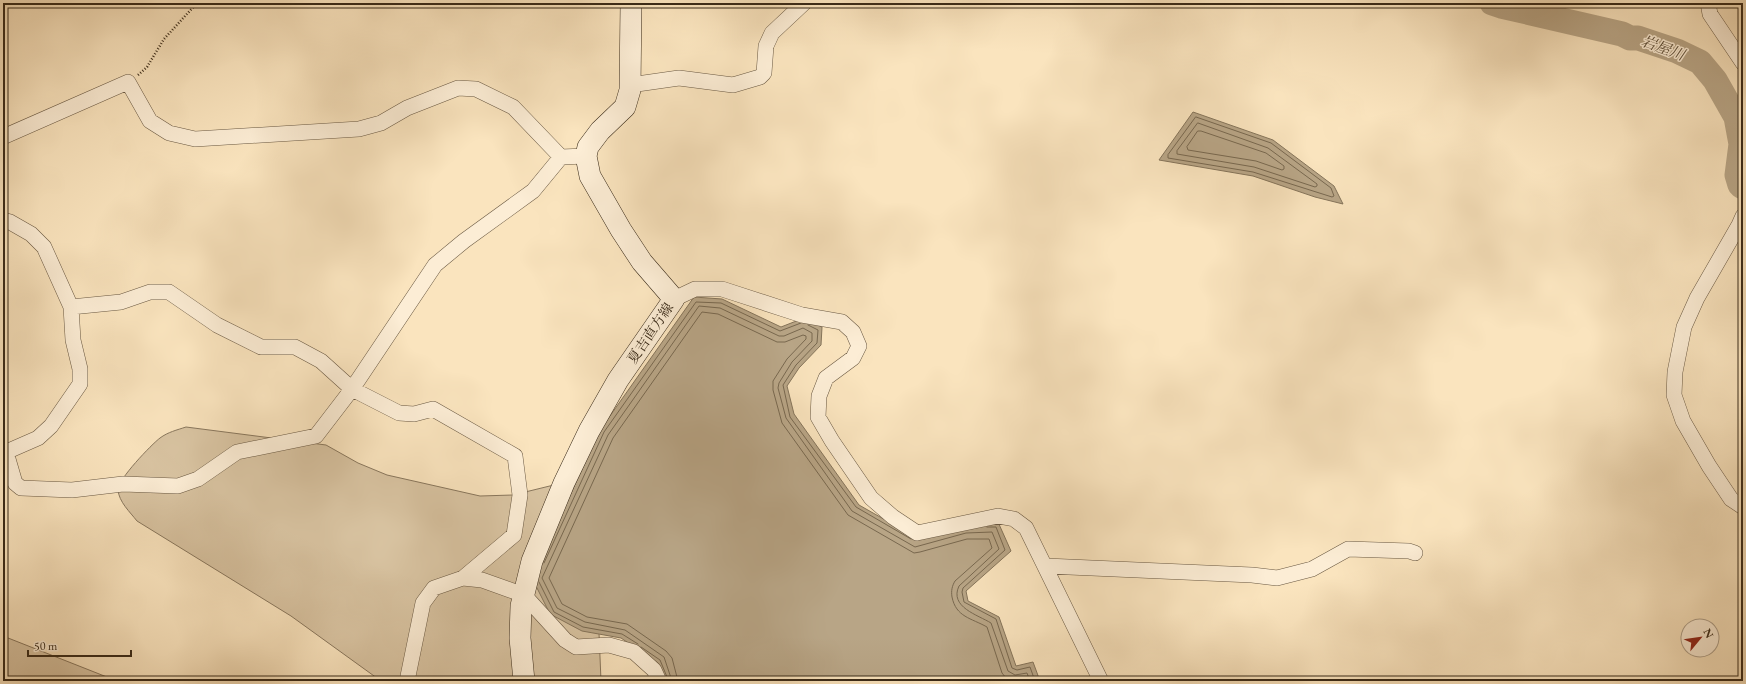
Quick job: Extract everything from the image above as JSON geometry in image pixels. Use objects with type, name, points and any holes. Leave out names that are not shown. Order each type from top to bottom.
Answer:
[{"type":"main road","points":[[586,156],[588,147],[600,131],[625,107],[630,85],[631,3]]},
{"type":"main road","name":"夏吉直方線","points":[[524,681],[520,638],[521,606],[532,561],[564,483],[589,431],[618,380],[674,299],[642,262],[621,230],[590,176],[586,156]]},
{"type":"street","points":[[630,85],[679,78],[733,85],[760,77],[764,73],[766,46],[772,34],[804,3]]},
{"type":"street","points":[[1708,3],[1710,14],[1743,63]]},
{"type":"street","points":[[3,137],[128,82],[150,122],[169,133],[195,139],[359,129],[381,123],[407,108],[458,88],[476,89],[513,107],[561,157]]},
{"type":"street","points":[[3,220],[10,222],[31,234],[44,247],[71,307],[73,340],[80,370],[80,384],[51,426],[38,438],[4,451],[15,483],[21,488],[72,490],[123,484],[178,486],[198,479],[237,452],[316,436],[352,389],[435,265],[464,241],[533,191],[561,157],[586,156]]},
{"type":"street","points":[[1743,216],[1740,225],[1697,298],[1684,328],[1675,372],[1674,394],[1683,421],[1709,466],[1731,499],[1743,507]]},
{"type":"street","points":[[674,299],[695,289],[722,289],[802,315],[842,322],[853,332],[859,346],[853,358],[826,378],[818,396],[818,417],[832,441],[871,498],[893,517],[917,533],[998,516],[1014,519],[1026,528],[1046,566],[1101,681]]},
{"type":"street","points":[[71,307],[121,302],[150,292],[169,292],[217,325],[262,347],[295,348],[321,361],[352,389],[399,413],[414,414],[433,409],[515,456],[520,495],[514,535],[463,578],[434,588],[423,603],[407,681]]},
{"type":"street","points":[[1046,566],[1252,575],[1277,578],[1312,569],[1348,549],[1409,550],[1415,553]]},
{"type":"street","points":[[463,578],[482,580],[524,595],[565,640],[576,647],[609,645],[634,652],[654,670],[659,681]]},
{"type":"path","points":[[128,82],[147,67],[164,39],[197,3]]},
{"type":"shaded area","points":[[186,427],[326,445],[358,463],[387,475],[480,496],[513,495],[566,482],[578,489],[596,561],[601,681],[381,681],[291,616],[137,521],[125,507],[120,499],[118,490],[123,478],[143,454],[160,438]]},
{"type":"shaded area","points":[[3,636],[117,681],[3,681]]},
{"type":"water","points":[[1193,112],[1273,140],[1334,186],[1343,204],[1315,197],[1253,176],[1159,160]]},
{"type":"water","points":[[694,297],[722,299],[781,327],[804,318],[822,327],[821,345],[799,368],[787,386],[794,414],[859,505],[917,538],[998,522],[1011,551],[966,591],[968,601],[999,617],[1016,666],[1033,662],[1040,681],[664,681],[658,663],[621,638],[582,631],[550,614],[532,578],[600,430]]},
{"type":"waterway","name":"岩屋川","points":[[1492,3],[1622,34],[1630,38],[1638,38],[1677,51],[1700,62],[1715,80],[1736,117],[1741,144],[1737,175],[1740,185],[1743,187]]}]
